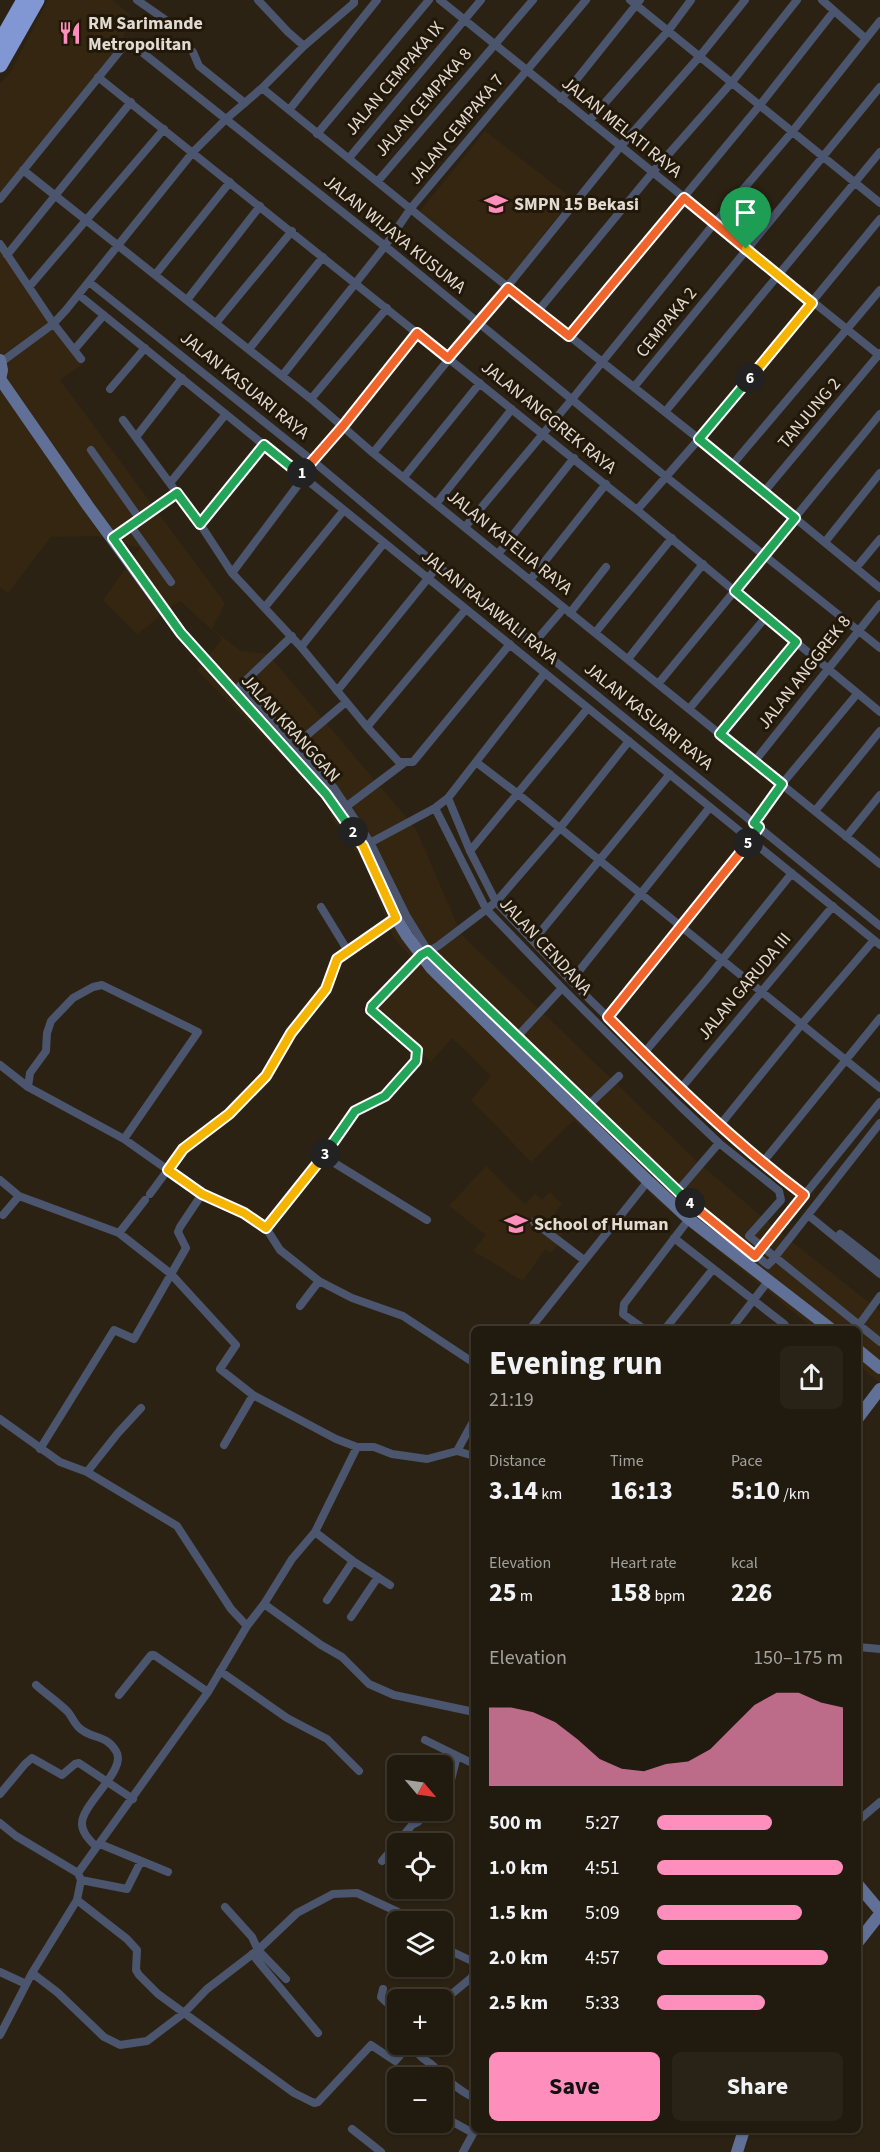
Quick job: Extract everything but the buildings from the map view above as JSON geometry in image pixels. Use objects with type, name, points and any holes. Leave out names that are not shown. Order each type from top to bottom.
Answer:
[{"type":"highway","points":[[0,42],[24,0]]},
{"type":"highway","points":[[0,65],[37,0]]},
{"type":"main road","name":"JALAN KRANGGAN","points":[[0,362],[1,384],[181,633],[238,688],[292,748],[366,844],[396,918],[425,953],[438,974],[584,1108],[648,1181],[689,1219],[751,1260],[827,1326]]},
{"type":"main road","points":[[861,1352],[880,1368]]},
{"type":"main road","points":[[861,1414],[880,1389]]},
{"type":"main road","points":[[861,1889],[880,1912],[861,1938]]},
{"type":"main road","points":[[737,2152],[743,2133]]},
{"type":"street","points":[[137,0],[170,23]]},
{"type":"street","points":[[258,0],[304,46]]},
{"type":"street","points":[[289,110],[377,0]]},
{"type":"street","points":[[317,134],[429,0]]},
{"type":"street","name":"JALAN MELATI RAYA","points":[[440,0],[812,303],[880,355]]},
{"type":"street","name":"JALAN CEMPAKA IX","points":[[349,158],[481,0]]},
{"type":"street","name":"JALAN CEMPAKA 8","points":[[378,181],[533,0]]},
{"type":"street","name":"JALAN CEMPAKA 7","points":[[282,376],[385,246],[411,208],[586,0]]},
{"type":"street","points":[[589,121],[668,31],[691,0]]},
{"type":"street","points":[[373,453],[621,147],[745,0]]},
{"type":"street","points":[[538,311],[652,172],[732,82],[797,0]]},
{"type":"street","points":[[822,0],[865,38]]},
{"type":"street","points":[[0,362],[53,324],[119,247],[193,152],[226,119],[354,1],[366,14]]},
{"type":"street","points":[[561,99],[635,2],[880,203]]},
{"type":"street","points":[[569,336],[760,105],[834,11]]},
{"type":"street","points":[[465,528],[714,223],[792,132],[880,21]]},
{"type":"street","name":"JALAN WIJAYA KUSUMA","points":[[0,199],[123,47],[133,45],[385,246],[573,398],[665,476],[880,648]]},
{"type":"street","points":[[193,52],[199,66],[245,103]]},
{"type":"street","name":"JALAN ANGGREK RAYA","points":[[98,77],[574,458],[880,712]]},
{"type":"street","name":"CEMPAKA 2","points":[[634,387],[880,87]]},
{"type":"street","points":[[262,88],[508,288],[732,465],[880,588]]},
{"type":"street","points":[[7,255],[131,102]]},
{"type":"street","points":[[29,287],[164,129]]},
{"type":"street","points":[[665,412],[880,152]]},
{"type":"street","name":"JALAN KATELIA RAYA","points":[[23,170],[312,399],[373,453],[465,528],[846,837],[879,861]]},
{"type":"street","points":[[155,275],[230,182]]},
{"type":"street","points":[[187,300],[260,206]]},
{"type":"street","points":[[638,510],[880,219]]},
{"type":"street","points":[[216,323],[292,231]]},
{"type":"street","points":[[0,244],[53,324],[81,359]]},
{"type":"street","points":[[249,350],[323,256]]},
{"type":"street","name":"JALAN KASUARI RAYA","points":[[89,282],[313,461],[438,566],[880,926]]},
{"type":"street","points":[[732,465],[880,290]]},
{"type":"street","name":"JALAN RAJAWALI RAYA","points":[[79,295],[877,942]]},
{"type":"street","points":[[312,399],[387,308]]},
{"type":"street","points":[[74,350],[104,315]]},
{"type":"street","points":[[232,573],[313,461],[417,333]]},
{"type":"street","points":[[110,389],[145,348]]},
{"type":"street","name":"TANJUNG 2","points":[[764,492],[880,355]]},
{"type":"street","points":[[136,437],[182,378]]},
{"type":"street","points":[[404,477],[480,383]]},
{"type":"street","points":[[436,504],[513,409]]},
{"type":"street","points":[[170,483],[226,414]]},
{"type":"street","points":[[658,684],[880,414]]},
{"type":"street","points":[[123,420],[200,524],[232,573],[292,636],[367,727],[399,762],[404,764]]},
{"type":"street","points":[[200,524],[264,445]]},
{"type":"street","points":[[91,450],[139,518]]},
{"type":"street","points":[[498,554],[574,458]]},
{"type":"street","points":[[825,542],[880,473]]},
{"type":"street","points":[[530,580],[606,484]]},
{"type":"street","points":[[113,538],[177,493]]},
{"type":"street","points":[[265,607],[344,510]]},
{"type":"street","points":[[130,525],[171,582]]},
{"type":"street","points":[[595,633],[672,538]]},
{"type":"street","points":[[856,568],[880,539]]},
{"type":"street","points":[[301,647],[384,543]]},
{"type":"street","points":[[628,659],[703,564]]},
{"type":"street","points":[[337,691],[438,566]]},
{"type":"street","points":[[534,643],[606,567]]},
{"type":"street","name":"JALAN ANGGREK 8","points":[[754,762],[880,604]]},
{"type":"street","points":[[367,727],[466,609]]},
{"type":"street","points":[[689,709],[766,617]]},
{"type":"street","points":[[238,688],[292,636]]},
{"type":"street","points":[[720,734],[796,642]]},
{"type":"street","points":[[347,806],[404,764],[413,762],[510,644]]},
{"type":"street","points":[[366,844],[435,808],[448,798],[545,673]]},
{"type":"street","points":[[608,1017],[751,840],[757,825],[782,784],[857,693]]},
{"type":"street","points":[[346,702],[292,748],[334,788],[347,806],[425,953],[516,1038],[584,1108],[751,1260],[880,1102]]},
{"type":"street","points":[[470,851],[588,708]]},
{"type":"street","points":[[814,811],[880,731]]},
{"type":"street","points":[[266,1228],[355,1111],[385,1096],[416,1061],[417,1050],[371,1010],[372,1006],[425,953],[451,937],[496,902],[560,828],[629,741]]},
{"type":"street","points":[[476,762],[880,1088]]},
{"type":"street","points":[[533,941],[670,774]]},
{"type":"street","points":[[846,837],[880,795]]},
{"type":"street","points":[[448,798],[470,851],[496,902],[644,1053],[720,1125],[804,1195]]},
{"type":"street","points":[[571,981],[710,807]]},
{"type":"street","name":"JALAN CENDANA","points":[[435,808],[486,909],[562,988],[719,1143],[780,1192],[781,1200],[749,1236],[762,1247]]},
{"type":"street","points":[[644,1053],[792,873]]},
{"type":"street","name":"JALAN GARUDA III","points":[[682,1087],[833,906]]},
{"type":"street","points":[[321,907],[348,951]]},
{"type":"street","points":[[119,1233],[183,1149],[229,1114],[266,1076],[291,1033],[326,989],[337,959],[396,918]]},
{"type":"street","points":[[720,1125],[801,1025],[877,942]]},
{"type":"street","points":[[28,1087],[30,1073],[46,1050],[47,1033],[51,1022],[73,998],[93,987],[102,985],[198,1032],[124,1139]]},
{"type":"street","points":[[516,1038],[562,988]]},
{"type":"street","points":[[763,1162],[880,1018]]},
{"type":"street","points":[[0,1065],[28,1087],[124,1139],[202,1194],[244,1213],[266,1228],[280,1250],[319,1281],[352,1298],[403,1316],[471,1361]]},
{"type":"street","points":[[584,1108],[619,1076]]},
{"type":"street","points":[[732,1326],[753,1300],[774,1257],[880,1123]]},
{"type":"street","points":[[677,1192],[719,1143]]},
{"type":"street","points":[[323,1156],[427,1220]]},
{"type":"street","points":[[0,1180],[19,1196],[119,1233],[171,1274],[236,1345],[220,1369],[253,1395],[336,1439],[357,1447],[374,1447],[392,1454],[427,1459],[457,1451],[471,1455]]},
{"type":"street","points":[[532,1326],[648,1181]]},
{"type":"street","points":[[40,1449],[114,1330],[134,1340],[186,1248],[178,1232],[202,1194]]},
{"type":"street","points":[[3,1215],[19,1196]]},
{"type":"street","points":[[808,1215],[880,1274]]},
{"type":"street","points":[[819,1218],[880,1265]]},
{"type":"street","points":[[640,1326],[623,1314],[622,1307],[689,1219]]},
{"type":"street","points":[[534,1222],[584,1260]]},
{"type":"street","points":[[674,1238],[786,1326]]},
{"type":"street","points":[[762,1247],[856,1326]]},
{"type":"street","points":[[667,1326],[713,1269]]},
{"type":"street","points":[[300,1306],[319,1281]]},
{"type":"street","points":[[858,1326],[880,1296]]},
{"type":"street","points":[[861,1330],[880,1342]]},
{"type":"street","points":[[225,1445],[253,1395]]},
{"type":"street","points":[[87,1472],[141,1408]]},
{"type":"street","points":[[2,1424],[60,1462],[87,1472],[177,1526],[231,1609],[247,1626]]},
{"type":"street","points":[[457,1451],[471,1425]]},
{"type":"street","points":[[0,2035],[32,1973],[77,1900],[79,1877],[98,1846],[208,1692],[247,1626],[292,1560],[315,1532],[357,1447]]},
{"type":"street","points":[[315,1532],[390,1585]]},
{"type":"street","points":[[327,1600],[353,1561]]},
{"type":"street","points":[[351,1617],[378,1577]]},
{"type":"street","points":[[264,1604],[321,1645],[342,1657],[369,1684],[394,1695],[471,1711]]},
{"type":"street","points":[[861,1647],[880,1649]]},
{"type":"street","points":[[119,1695],[154,1654],[208,1692]]},
{"type":"street","points":[[220,1671],[287,1718],[327,1739],[359,1771]]},
{"type":"street","points":[[36,1685],[69,1713],[78,1729],[102,1737],[116,1752],[118,1759],[107,1782],[86,1810],[81,1821],[83,1831],[98,1846],[168,1872]]},
{"type":"street","points":[[425,1740],[471,1763]]},
{"type":"street","points":[[453,1772],[457,1756]]},
{"type":"street","points":[[0,1794],[32,1758],[62,1775],[79,1763],[133,1799]]},
{"type":"street","points":[[861,1818],[880,1802]]},
{"type":"street","points":[[382,1861],[412,1825],[419,1821]]},
{"type":"street","points":[[0,1822],[16,1836],[79,1877],[127,1889],[141,1861]]},
{"type":"street","points":[[32,1973],[57,1992],[104,2037],[120,2045],[147,2041],[184,2013],[207,1989],[255,1952],[297,1913],[333,1894],[357,1893],[396,1911]]},
{"type":"street","points":[[77,1900],[127,1939],[137,1950],[136,1970],[142,1980],[294,2092],[314,2103],[318,2102],[371,2045],[395,2061],[401,2055]]},
{"type":"street","points":[[225,1907],[252,1937],[255,1952],[318,2033]]},
{"type":"street","points":[[255,1952],[286,1979]]},
{"type":"street","points":[[453,1952],[471,1961]]},
{"type":"street","points":[[0,1972],[26,1984]]},
{"type":"street","points":[[453,1993],[471,1978]]},
{"type":"street","points":[[383,1989],[381,1996],[387,2002]]},
{"type":"street","points":[[417,2055],[444,2079],[471,2096]]},
{"type":"street","points":[[453,2122],[471,2130]]},
{"type":"street","points":[[352,2129],[381,2152]]},
{"type":"street","points":[[463,2152],[473,2133]]},
{"type":"shaded area","points":[[48,0],[112,0],[130,14],[120,49],[0,197],[0,84],[11,71]]},
{"type":"shaded area","name":"SMPN 15 Bekasi","points":[[485,131],[572,198],[507,281],[420,211]]},
{"type":"shaded area","points":[[0,248],[82,365],[60,380],[225,603],[212,629],[241,651],[268,654],[416,829],[461,934],[701,1165],[786,1237],[880,1311],[880,1383],[861,1367],[861,1326],[810,1326],[664,1207],[574,1120],[531,1162],[471,1100],[491,1076],[452,1038],[431,1062],[372,1006],[415,962],[393,937],[365,865],[331,817],[329,804],[197,670],[222,639],[180,601],[137,634],[103,600],[140,548],[97,536],[51,537],[8,593],[0,588]]},
{"type":"shaded area","name":"School of Human","points":[[486,1166],[525,1204],[535,1194],[542,1200],[550,1192],[562,1204],[553,1216],[566,1229],[561,1236],[563,1239],[551,1253],[545,1249],[523,1281],[473,1251],[486,1235],[449,1206]]},
{"type":"place","name":"RM Sarimande Metropolitan","points":[[70,33]]},
{"type":"place","name":"SMPN 15 Bekasi","points":[[496,204]]},
{"type":"place","name":"School of Human","points":[[516,1224]]},
{"type":"route","points":[[684,198],[746,249],[812,303],[699,439],[795,518],[735,591],[796,642],[720,734],[782,784],[754,823],[759,827],[751,840],[608,1017],[729,1132],[804,1195],[755,1256],[677,1192],[428,951],[421,955],[372,1006],[371,1010],[417,1050],[416,1061],[385,1096],[355,1111],[266,1228],[244,1213],[202,1194],[168,1170],[183,1149],[229,1114],[266,1076],[291,1033],[326,989],[337,959],[396,918],[363,846],[326,794],[181,633],[113,538],[177,493],[200,524],[264,445],[301,475],[417,333],[448,358],[508,288],[569,336],[684,198]]}]
